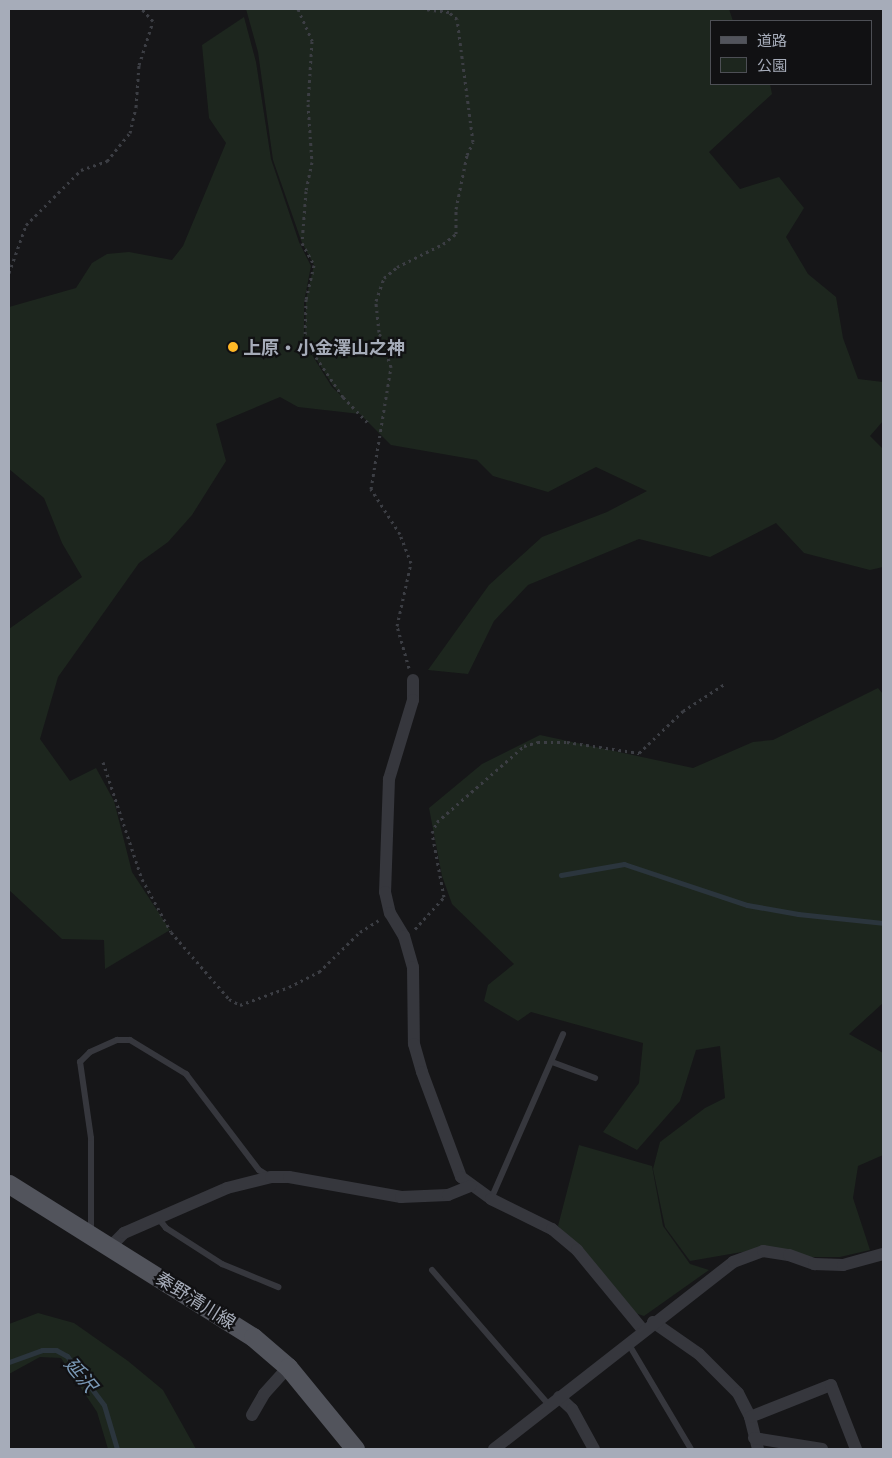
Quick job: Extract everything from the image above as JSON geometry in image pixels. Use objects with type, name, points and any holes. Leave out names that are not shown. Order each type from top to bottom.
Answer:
[{"type":"main road","name":"秦野清川線","points":[[9,1184],[234,1324],[288,1367],[356,1449]]},
{"type":"street","points":[[414,680],[412,700],[389,780],[385,892],[390,913],[404,936],[413,967],[414,1044],[461,1177],[470,1186],[491,1199],[552,1229],[576,1250],[643,1330]]},
{"type":"street","points":[[110,1247],[124,1233],[227,1188],[271,1177],[289,1177],[401,1197],[448,1195],[470,1186]]},
{"type":"street","points":[[494,1449],[653,1322],[733,1262],[763,1251],[789,1254],[814,1264],[843,1265],[883,1254]]},
{"type":"street","points":[[653,1322],[719,1372],[738,1394],[750,1416],[756,1444],[822,1449]]},
{"type":"street","points":[[252,1415],[264,1394],[288,1367]]},
{"type":"street","points":[[750,1416],[831,1385],[856,1449]]},
{"type":"street","points":[[559,1397],[572,1409],[594,1449]]},
{"type":"lane","points":[[491,1199],[563,1034]]},
{"type":"lane","points":[[90,1234],[91,1138],[80,1062],[90,1052],[117,1040],[130,1040],[186,1074],[259,1170],[271,1177]]},
{"type":"lane","points":[[552,1062],[595,1078]]},
{"type":"lane","points":[[158,1218],[166,1228],[222,1264],[278,1287]]},
{"type":"lane","points":[[432,1270],[549,1405]]},
{"type":"lane","points":[[628,1342],[692,1449]]},
{"type":"path","points":[[9,273],[26,225],[72,182],[81,170],[106,161],[130,133],[136,107],[139,65],[154,21],[142,9]]},
{"type":"path","points":[[298,9],[312,41],[308,104],[312,162],[306,191],[302,243],[314,265],[306,299],[305,340],[343,397],[369,424]]},
{"type":"path","points":[[414,680],[401,648],[397,626],[411,563],[400,534],[370,489],[391,367],[379,332],[376,301],[384,278],[397,267],[443,244],[456,234],[456,209],[467,155],[474,142],[457,19],[449,12],[426,9]]},
{"type":"path","points":[[404,936],[417,928],[444,897],[432,833],[437,822],[524,746],[538,742],[566,742],[639,753],[683,711],[726,683]]},
{"type":"path","points":[[103,762],[142,880],[171,932],[229,999],[240,1005],[289,987],[319,972],[360,932],[390,913]]},
{"type":"green space","points":[[246,9],[729,9],[733,20],[710,20],[710,85],[770,85],[772,94],[709,152],[740,189],[779,177],[804,208],[786,237],[808,274],[836,297],[843,338],[858,379],[883,382],[883,421],[870,436],[883,449],[883,567],[870,570],[804,553],[776,523],[710,557],[639,539],[528,585],[494,621],[468,674],[428,670],[489,585],[542,537],[607,512],[647,491],[596,467],[548,492],[493,476],[477,460],[391,445],[360,414],[298,407],[280,397],[216,424],[226,461],[192,515],[168,542],[139,563],[58,677],[40,739],[70,781],[96,768],[114,801],[132,872],[170,930],[105,969],[104,940],[62,939],[9,890],[9,629],[82,577],[62,543],[44,498],[9,469],[9,307],[76,288],[92,263],[107,254],[129,252],[172,260],[183,246],[226,143],[209,118],[202,45],[244,17],[256,62],[271,159],[299,242],[311,266],[304,302],[304,342],[332,387],[347,401],[333,386],[305,341],[306,299],[314,265],[302,243],[273,160],[258,52]]},
{"type":"green space","points":[[878,688],[883,694],[883,1003],[849,1034],[883,1053],[883,1155],[858,1166],[853,1198],[870,1250],[840,1257],[811,1257],[787,1250],[742,1252],[690,1261],[665,1227],[653,1169],[660,1142],[705,1108],[725,1098],[720,1046],[696,1050],[680,1101],[637,1150],[603,1132],[639,1083],[643,1043],[531,1012],[518,1021],[484,1001],[488,985],[514,964],[452,904],[442,876],[429,808],[482,764],[540,735],[693,768],[753,742],[773,740]]},
{"type":"green space","points":[[579,1145],[652,1166],[663,1226],[690,1264],[709,1270],[644,1316],[635,1313],[558,1226]]},
{"type":"green space","points":[[38,1313],[74,1323],[128,1361],[163,1390],[196,1449],[108,1449],[97,1412],[61,1358],[40,1357],[9,1374],[9,1324]]},
{"type":"waterway","points":[[561,875],[624,864],[747,905],[798,914],[883,923]]},
{"type":"waterway","name":"延沢","points":[[9,1362],[42,1350],[56,1350],[67,1356],[104,1405],[117,1449]]},
{"type":"place","name":"上原・小金澤山之神","points":[[233,347]]}]
